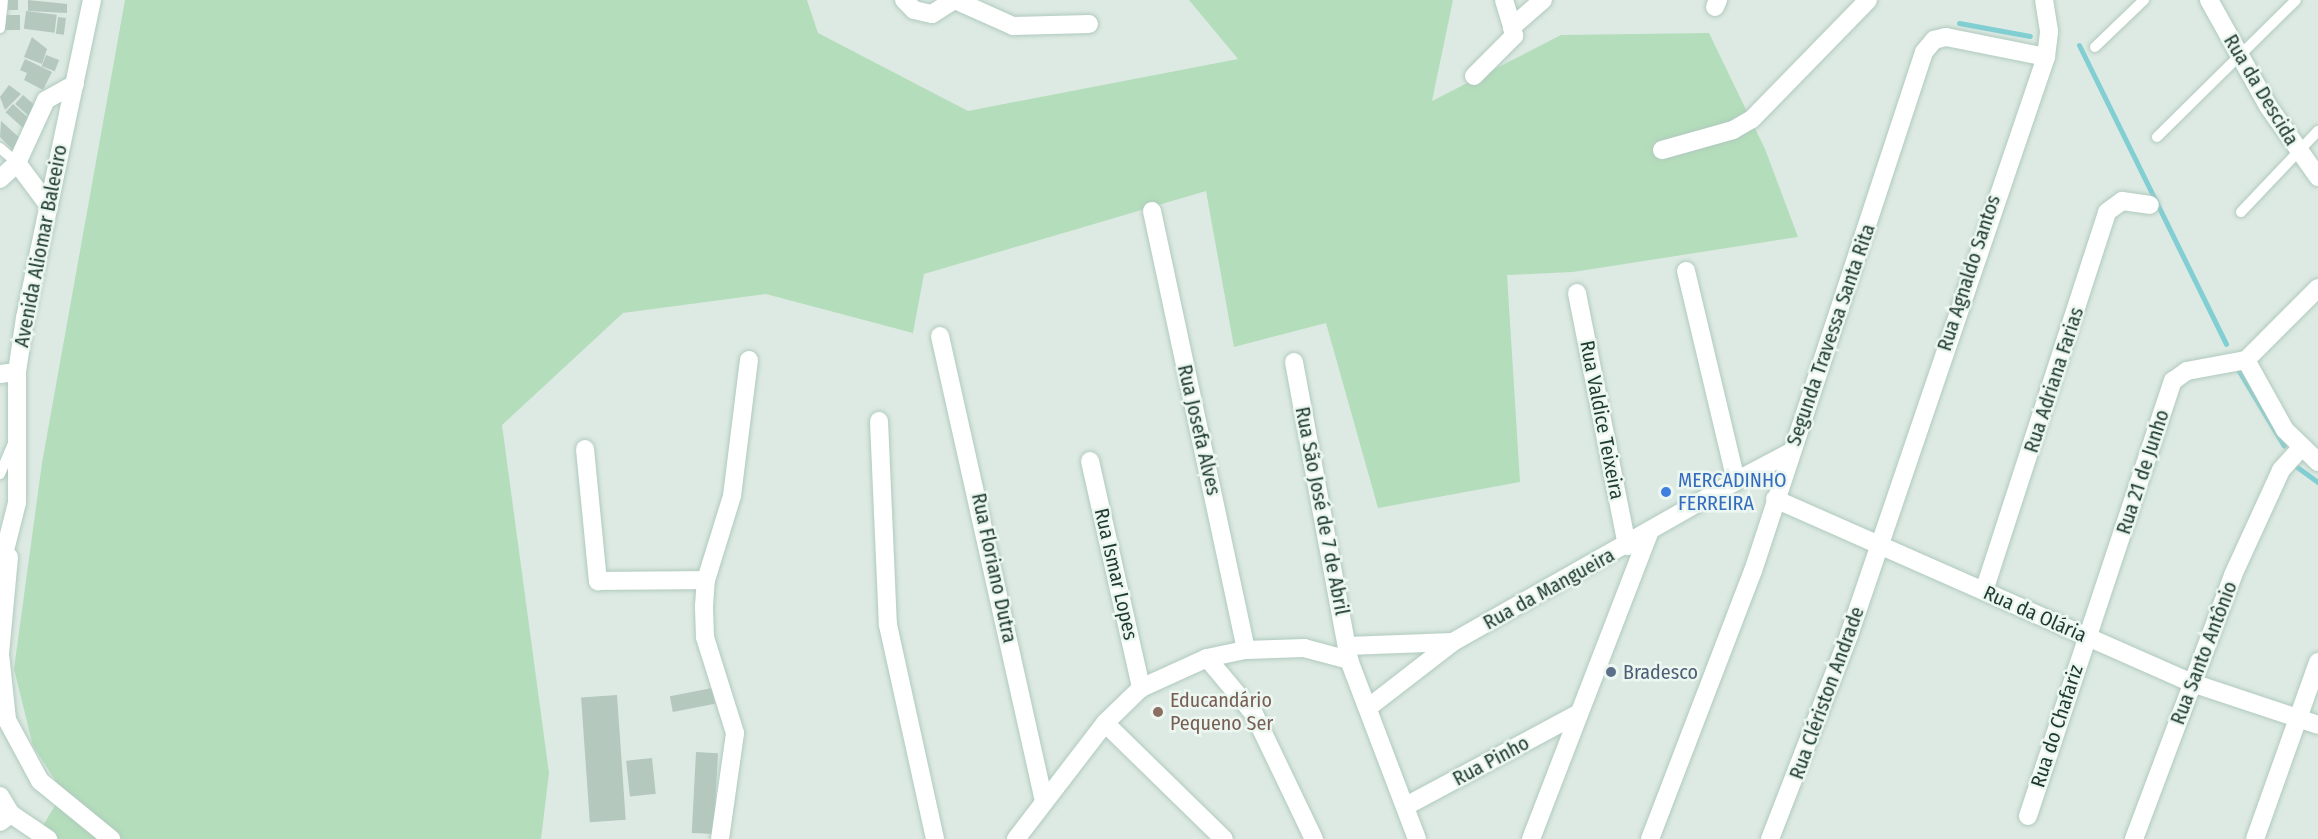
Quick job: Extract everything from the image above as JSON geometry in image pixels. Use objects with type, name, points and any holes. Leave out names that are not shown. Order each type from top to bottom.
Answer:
[{"type":"street","name":"Avenida Aliomar Baleeiro","points":[[92,0],[49,207],[8,373],[16,435],[11,531],[0,654],[7,720],[39,781],[111,839]]},
{"type":"street","points":[[904,0],[914,10],[932,14],[955,0],[1013,26],[1089,24]]},
{"type":"street","points":[[1474,76],[1514,36],[1504,0]]},
{"type":"street","points":[[1512,27],[1543,0]]},
{"type":"street","points":[[1662,150],[1734,130],[1769,102],[1789,78],[1868,0]]},
{"type":"street","name":"Rua Agnaldo Santos","points":[[1880,545],[2046,57],[2049,32],[2044,0]]},
{"type":"street","name":"Rua da Descida","points":[[2209,0],[2239,58],[2299,152],[2318,177]]},
{"type":"street","name":"Segunda Travessa Santa Rita","points":[[1650,839],[1775,499],[1929,44],[1946,37],[2046,57]]},
{"type":"street","points":[[0,179],[17,163],[46,100],[75,84]]},
{"type":"street","points":[[17,163],[49,207]]},
{"type":"street","name":"Rua Adriana Farias","points":[[1984,591],[2107,212],[2122,201],[2150,205]]},
{"type":"street","name":"Rua Josefa Alves","points":[[1152,211],[1246,650]]},
{"type":"street","points":[[1686,271],[1736,481]]},
{"type":"street","points":[[2311,452],[2285,430],[2246,360],[2318,288]]},
{"type":"street","name":"Rua Valdice Teixeira","points":[[1577,293],[1627,546]]},
{"type":"street","name":"Rua Floriano Dutra","points":[[940,336],[1044,801]]},
{"type":"street","points":[[720,839],[735,733],[705,637],[706,580],[732,496],[749,360]]},
{"type":"street","name":"Rua 21 de Junho","points":[[2086,636],[2173,381],[2187,371],[2246,360]]},
{"type":"street","name":"Rua São José de 7 de Abril","points":[[1294,362],[1348,653],[1417,839]]},
{"type":"street","points":[[879,421],[888,625],[935,839]]},
{"type":"street","points":[[585,449],[598,581],[706,580]]},
{"type":"street","name":"Rua da Mangueira","points":[[1369,707],[1453,642],[1791,452]]},
{"type":"street","name":"Rua Santo Antônio","points":[[2134,839],[2192,683],[2281,470],[2311,452]]},
{"type":"street","name":"Rua Ismar Lopes","points":[[1090,461],[1141,688]]},
{"type":"street","name":"Rua da Olária","points":[[1775,499],[2192,683],[2318,725]]},
{"type":"street","name":"Avenida Aliomar Baleeiro","points":[[0,570],[11,531]]},
{"type":"street","points":[[1531,839],[1576,715],[1649,533]]},
{"type":"street","name":"Rua Clériston Andrade","points":[[1770,839],[1880,545]]},
{"type":"street","name":"Rua do Chafariz","points":[[2028,816],[2086,636]]},
{"type":"street","points":[[1016,839],[1105,723],[1141,688],[1208,658],[1246,650],[1304,648],[1348,653],[1453,642]]},
{"type":"street","points":[[1208,658],[1254,714],[1314,839]]},
{"type":"street","points":[[2255,839],[2318,662]]},
{"type":"street","name":"Rua Pinho","points":[[1406,806],[1576,715]]},
{"type":"street","points":[[1105,723],[1224,839]]},
{"type":"street","points":[[0,796],[5,818],[48,839]]},
{"type":"lane","points":[[0,28],[3,0]]},
{"type":"lane","points":[[2095,47],[2144,0]]},
{"type":"lane","points":[[2157,137],[2296,0]]},
{"type":"lane","points":[[2241,212],[2318,131]]},
{"type":"lane","points":[[0,148],[17,163]]},
{"type":"lane","points":[[1,472],[16,435]]},
{"type":"green space","points":[[125,0],[807,0],[818,33],[968,111],[1238,59],[1189,0],[1453,0],[1432,101],[1561,35],[1709,33],[1765,149],[1798,237],[1573,272],[1507,275],[1520,482],[1378,508],[1326,323],[1234,347],[1206,191],[924,274],[913,333],[766,294],[623,313],[502,425],[549,773],[541,839],[35,839],[63,792],[33,746],[14,669],[42,463]]},
{"type":"building","points":[[8,0],[18,0],[18,10],[8,10]]},
{"type":"building","points":[[28,0],[67,4],[67,13],[28,11]]},
{"type":"building","points":[[26,11],[57,15],[55,33],[24,29]]},
{"type":"building","points":[[4,15],[20,15],[20,30],[4,30]]},
{"type":"building","points":[[58,17],[66,18],[64,35],[56,34]]},
{"type":"building","points":[[32,37],[47,49],[42,64],[24,57]]},
{"type":"building","points":[[46,55],[59,60],[55,71],[42,66]]},
{"type":"building","points":[[25,59],[52,72],[43,90],[24,80],[27,73],[20,70]]},
{"type":"building","points":[[9,85],[21,94],[5,110],[0,97]]},
{"type":"building","points":[[23,95],[40,110],[32,119],[15,104]]},
{"type":"building","points":[[13,104],[32,121],[24,129],[6,112]]},
{"type":"building","points":[[1,121],[23,141],[14,151],[0,137]]},
{"type":"building","points":[[712,688],[715,704],[673,712],[670,696]]},
{"type":"building","points":[[617,695],[626,820],[590,822],[581,698]]},
{"type":"building","points":[[696,752],[718,753],[714,834],[692,833]]},
{"type":"building","points":[[652,758],[656,794],[630,797],[626,761]]},
{"type":"waterway","points":[[1959,23],[2030,36]]},
{"type":"waterway","points":[[2079,45],[2226,344]]},
{"type":"waterway","points":[[2239,371],[2284,446]]},
{"type":"waterway","points":[[2297,467],[2318,482]]},
{"type":"place","name":"MERCADINHO FERREIRA","points":[[1666,492]]},
{"type":"place","name":"Bradesco","points":[[1611,672]]},
{"type":"place","name":"Educandário Pequeno Ser","points":[[1158,712]]}]
